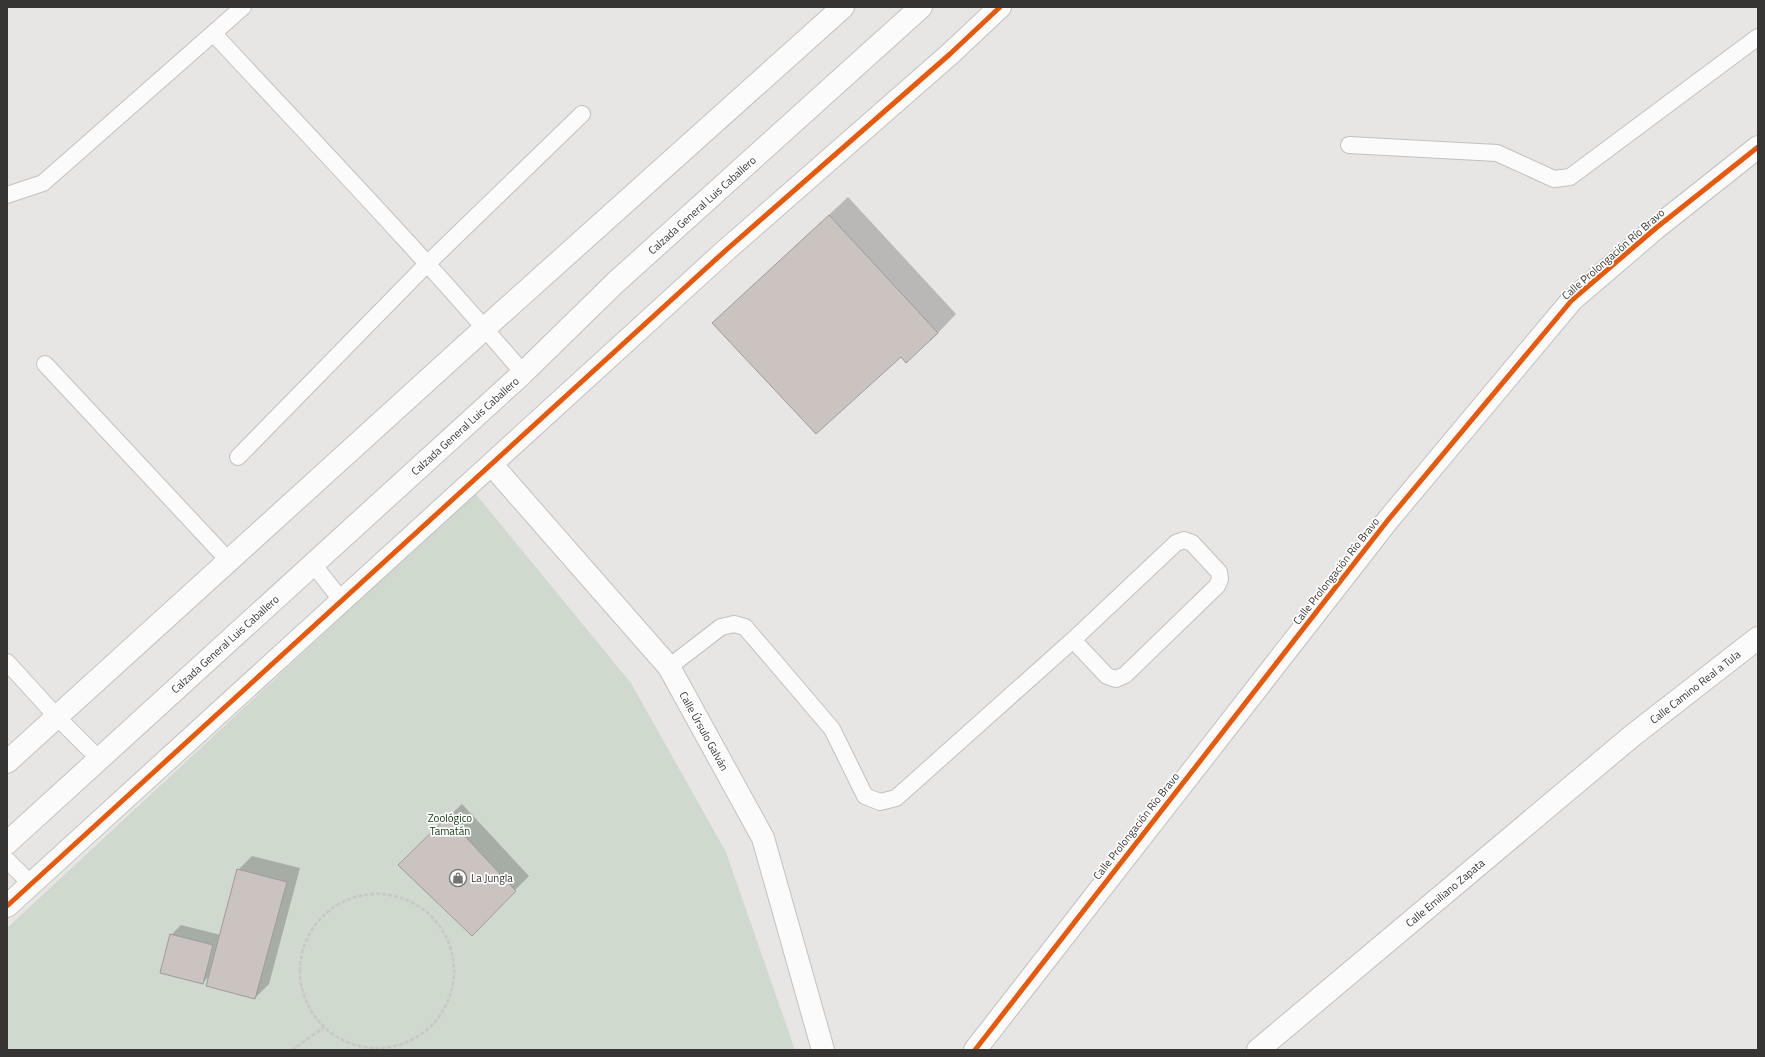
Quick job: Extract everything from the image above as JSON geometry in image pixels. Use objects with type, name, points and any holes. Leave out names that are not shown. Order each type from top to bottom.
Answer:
[{"type":"street","points":[[7,762],[485,328],[843,7]]},
{"type":"street","name":"Calzada General Luis Caballero","points":[[7,843],[523,373],[615,283],[921,7]]},
{"type":"street","points":[[7,906],[725,251],[950,54],[1000,7]]},
{"type":"street","name":"Calle Prolongación Río Bravo","points":[[975,1050],[1388,520],[1572,300],[1656,228],[1758,147]]},
{"type":"street","name":"Calle Úrsulo Galván","points":[[492,465],[669,668],[762,838],[823,1050]]},
{"type":"street","name":"Calle Camino Real a Tula","points":[[1632,736],[1758,638]]},
{"type":"street","name":"Calle Emiliano Zapata","points":[[1258,1050],[1632,736]]},
{"type":"lane","points":[[7,195],[43,183],[243,7]]},
{"type":"lane","points":[[214,34],[427,264],[485,328],[523,373]]},
{"type":"lane","points":[[1349,145],[1497,153],[1554,179],[1570,177],[1758,37]]},
{"type":"lane","points":[[238,457],[427,264],[582,114]]},
{"type":"lane","points":[[45,364],[229,561]]},
{"type":"lane","points":[[669,668],[721,627],[734,624],[745,627],[832,730],[865,796],[880,802],[896,798],[1073,640],[1176,544],[1184,540],[1192,543],[1219,572],[1220,579],[1218,586],[1125,675],[1116,679],[1107,676],[1073,640]]},
{"type":"lane","points":[[313,564],[342,601]]},
{"type":"lane","points":[[7,662],[57,717],[99,759]]},
{"type":"lane","points":[[7,860],[31,884]]},
{"type":"path","points":[[377,893],[403,897],[426,910],[444,930],[454,955],[454,982],[447,1005],[433,1025],[414,1040],[391,1047],[366,1048],[343,1041],[323,1028],[307,1006],[299,981],[300,955],[310,930],[327,910],[350,897],[377,893]]},
{"type":"path","points":[[292,1050],[323,1028]]},
{"type":"green space","name":"Zoológico Tamatán","points":[[475,493],[631,683],[726,852],[795,1050],[7,1050],[7,928]]},
{"type":"building","points":[[829,215],[938,333],[906,363],[901,357],[816,434],[712,323]]},
{"type":"building","name":"La Jungla","points":[[447,817],[516,891],[472,936],[398,865]]},
{"type":"building","points":[[237,869],[287,882],[255,999],[206,986]]},
{"type":"building","points":[[170,934],[213,945],[203,984],[160,973]]},
{"type":"cycle path","points":[[7,906],[725,251],[950,54],[1000,7]]},
{"type":"cycle path","points":[[975,1050],[1388,520],[1572,300],[1656,228],[1758,147]]},
{"type":"place","name":"La Jungla","points":[[458,878]]}]
